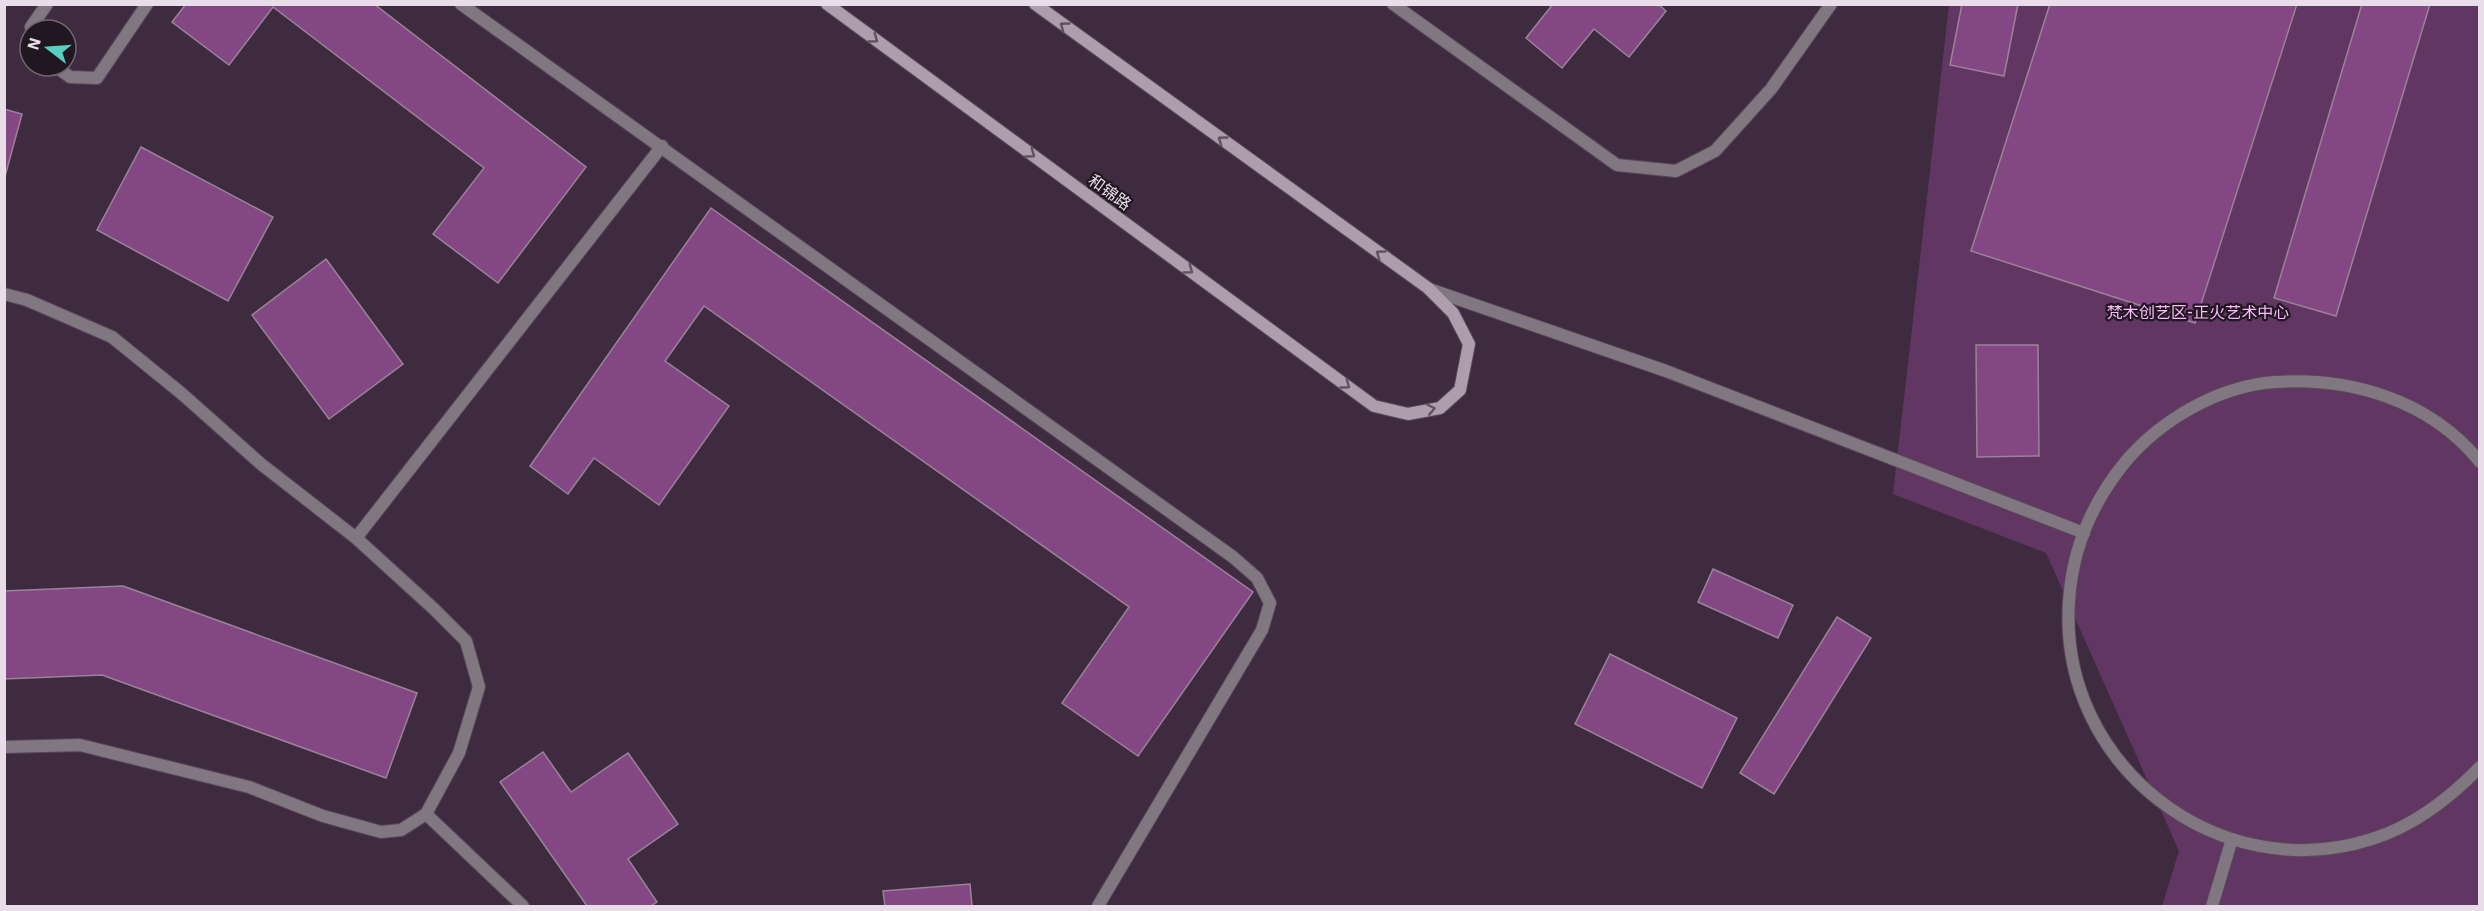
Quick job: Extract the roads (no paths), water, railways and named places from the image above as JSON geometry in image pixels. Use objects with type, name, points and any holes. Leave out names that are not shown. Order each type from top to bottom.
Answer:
[{"type":"street","points":[[37,18],[47,4]]},
{"type":"street","points":[[78,78],[97,78],[147,4]]},
{"type":"street","points":[[461,4],[1233,557],[1257,578],[1270,603],[1262,630],[1098,906]]},
{"type":"street","name":"和锦路","points":[[827,4],[1374,406],[1408,414],[1440,408],[1460,390],[1469,344],[1453,313],[1428,288]]},
{"type":"street","points":[[1035,4],[1428,288],[1666,371],[2084,533]]},
{"type":"street","points":[[1393,4],[1617,165],[1676,171],[1715,151],[1771,88],[1831,4]]},
{"type":"street","points":[[356,538],[662,147]]},
{"type":"street","points":[[4,294],[27,300],[112,337],[181,393],[261,464],[356,538],[466,641],[479,687],[459,753],[426,814],[401,830],[381,832],[323,816],[249,787],[80,745],[4,747]]},
{"type":"street","points":[[2480,462],[2444,428],[2412,408],[2378,392],[2341,384],[2304,380],[2267,383],[2230,392],[2196,406],[2164,426],[2135,451],[2111,479],[2092,512],[2084,533],[2070,583],[2068,620],[2071,656],[2081,692],[2095,725],[2120,763],[2138,783],[2166,807],[2197,826],[2232,839],[2266,848],[2301,850],[2336,848],[2371,839],[2404,826],[2435,808],[2462,786],[2480,767]]},
{"type":"street","points":[[426,814],[523,906]]},
{"type":"street","points":[[2212,906],[2232,839]]},
{"type":"park label","name":"梵木创艺区-正火艺术中心","points":[[2198,312]]}]
